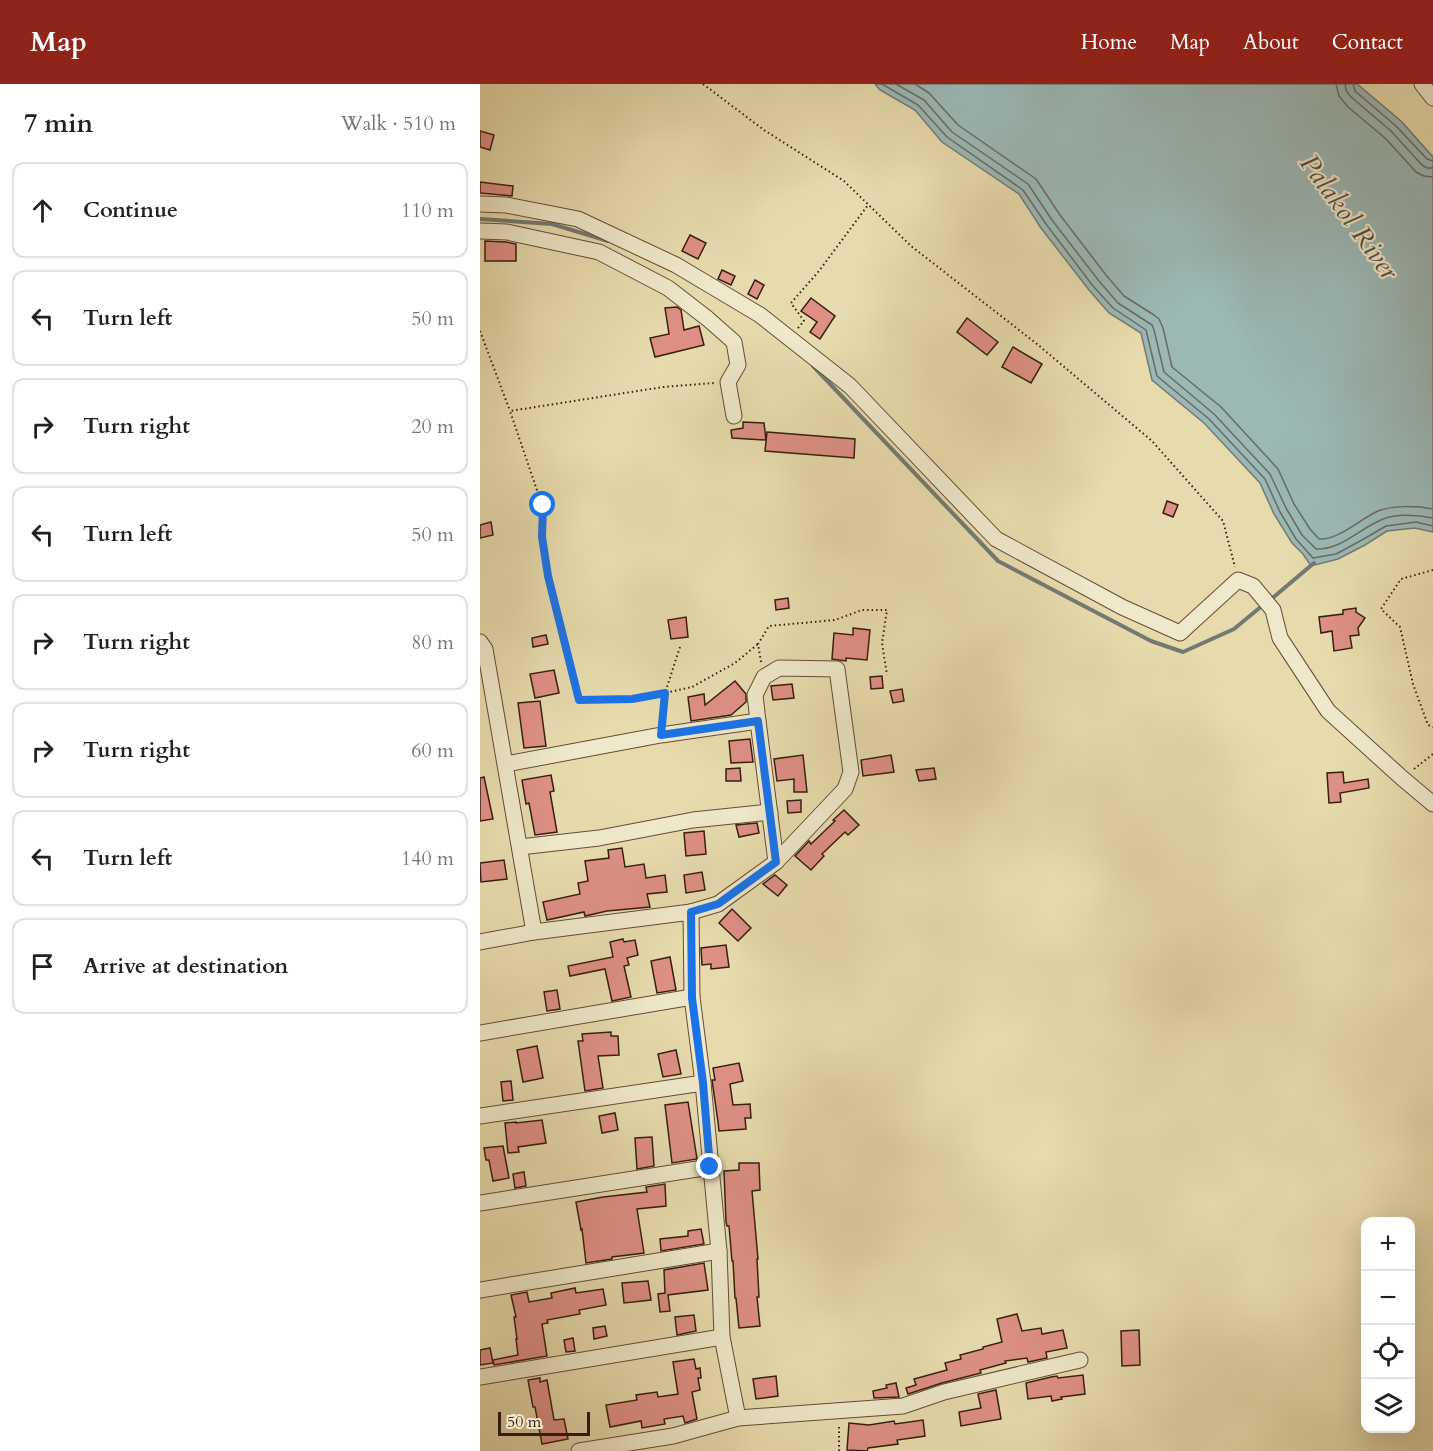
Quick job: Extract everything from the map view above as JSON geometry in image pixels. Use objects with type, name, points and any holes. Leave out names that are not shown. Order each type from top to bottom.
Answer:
[{"type":"street","points":[[1422,84],[1433,98]]},
{"type":"street","points":[[480,204],[506,205],[578,219],[676,265],[760,315],[850,386],[996,539],[1111,602],[1180,633],[1238,580],[1253,586],[1273,609],[1280,638],[1328,711],[1433,804]]},
{"type":"street","points":[[480,231],[507,232],[599,252],[668,288],[734,342],[738,365],[728,382],[734,416]]},
{"type":"street","points":[[480,642],[485,649],[534,932]]},
{"type":"street","points":[[480,942],[534,932],[691,912],[718,904],[776,862],[845,789],[851,772],[837,669],[779,668],[764,676],[755,695],[776,862]]},
{"type":"street","points":[[506,764],[661,735],[758,721]]},
{"type":"street","points":[[520,847],[599,838],[693,820],[770,812]]},
{"type":"street","points":[[691,912],[692,998],[703,1083],[719,1251],[722,1337],[738,1418]]},
{"type":"street","points":[[480,1033],[692,998]]},
{"type":"street","points":[[480,1116],[703,1083]]},
{"type":"street","points":[[480,1203],[710,1167]]},
{"type":"street","points":[[480,1290],[719,1251]]},
{"type":"street","points":[[480,1377],[722,1337]]},
{"type":"street","points":[[579,1451],[674,1444],[738,1418],[903,1406],[944,1392],[1080,1360]]},
{"type":"path","points":[[703,84],[764,130],[844,181],[911,246],[1037,344],[1152,441],[1224,521],[1238,580]]},
{"type":"path","points":[[790,339],[804,321],[791,303],[819,271],[868,205]]},
{"type":"path","points":[[480,331],[543,505],[542,537],[548,576],[579,700],[632,699],[692,687],[735,663],[758,644],[769,626],[835,620],[862,610],[887,610],[882,643],[887,675]]},
{"type":"path","points":[[510,411],[663,387],[728,382]]},
{"type":"path","points":[[1433,570],[1401,579],[1381,609],[1400,627],[1413,684],[1428,725],[1433,727]]},
{"type":"path","points":[[758,644],[764,676]]},
{"type":"path","points":[[661,735],[665,693],[680,646]]},
{"type":"path","points":[[1402,778],[1433,754]]},
{"type":"path","points":[[839,1410],[839,1451]]},
{"type":"water","name":"Palakol River","points":[[875,84],[1357,84],[1401,121],[1433,157],[1433,532],[1415,528],[1387,531],[1338,559],[1311,566],[1292,543],[1274,514],[1260,483],[1204,423],[1152,380],[1141,333],[1109,313],[1041,228],[1019,194],[942,142],[915,110],[880,90]]},
{"type":"building","points":[[480,131],[494,135],[490,150],[480,147]]},
{"type":"building","points":[[480,182],[513,186],[512,196],[480,193]]},
{"type":"building","points":[[690,235],[706,243],[698,259],[682,251]]},
{"type":"building","points":[[485,241],[516,244],[516,261],[485,261]]},
{"type":"building","points":[[722,270],[735,276],[731,285],[718,279]]},
{"type":"building","points":[[755,280],[764,285],[757,299],[748,294]]},
{"type":"building","points":[[811,298],[835,316],[820,339],[810,332],[817,322],[801,311]]},
{"type":"building","points":[[677,307],[681,310],[684,330],[699,326],[704,345],[655,357],[650,338],[669,334],[665,308]]},
{"type":"building","points":[[967,318],[998,342],[987,355],[957,332]]},
{"type":"building","points":[[1013,347],[1042,364],[1031,383],[1002,367]]},
{"type":"building","points":[[743,422],[764,423],[766,440],[732,438],[731,430],[743,428]]},
{"type":"building","points":[[767,432],[855,439],[854,458],[765,451]]},
{"type":"building","points":[[1167,501],[1178,505],[1173,517],[1163,513]]},
{"type":"building","points":[[491,522],[493,535],[480,538],[480,525]]},
{"type":"building","points":[[788,598],[789,608],[776,610],[775,600]]},
{"type":"building","points":[[1356,608],[1356,612],[1365,618],[1358,628],[1359,635],[1350,636],[1352,648],[1334,651],[1332,631],[1321,633],[1319,617],[1343,614],[1343,610]]},
{"type":"building","points":[[686,617],[688,637],[671,639],[668,620]]},
{"type":"building","points":[[853,628],[870,630],[867,660],[832,659],[834,633],[853,635]]},
{"type":"building","points":[[546,635],[548,644],[533,647],[532,638]]},
{"type":"building","points":[[554,670],[559,693],[535,698],[530,674]]},
{"type":"building","points":[[882,676],[883,688],[871,689],[870,677]]},
{"type":"building","points":[[735,681],[746,694],[746,702],[731,715],[691,721],[688,697],[704,694],[705,705]]},
{"type":"building","points":[[792,684],[794,698],[773,700],[771,686]]},
{"type":"building","points":[[902,689],[904,701],[893,703],[890,691]]},
{"type":"building","points":[[540,701],[546,746],[524,748],[518,703]]},
{"type":"building","points":[[750,739],[753,762],[731,763],[729,741]]},
{"type":"building","points":[[803,755],[807,792],[794,792],[794,779],[777,781],[774,759]]},
{"type":"building","points":[[891,755],[894,772],[863,776],[861,760]]},
{"type":"building","points":[[740,768],[741,781],[726,781],[726,769]]},
{"type":"building","points":[[934,768],[936,779],[919,781],[916,770]]},
{"type":"building","points":[[1343,772],[1344,783],[1368,779],[1369,788],[1340,793],[1341,802],[1329,803],[1327,773]]},
{"type":"building","points":[[551,775],[554,791],[550,792],[557,832],[535,835],[522,780]]},
{"type":"building","points":[[484,777],[493,819],[480,821],[480,778]]},
{"type":"building","points":[[801,800],[801,812],[788,813],[787,801]]},
{"type":"building","points":[[844,810],[859,825],[848,835],[845,832],[822,854],[824,856],[811,870],[795,856],[809,841],[811,844]]},
{"type":"building","points":[[757,823],[759,833],[739,837],[736,825]]},
{"type":"building","points":[[704,831],[706,854],[686,856],[684,833]]},
{"type":"building","points":[[622,848],[625,867],[644,864],[646,878],[665,875],[667,892],[647,894],[650,907],[607,911],[585,916],[584,912],[547,920],[543,902],[580,894],[578,883],[588,881],[585,861],[609,858],[608,850]]},
{"type":"building","points":[[504,860],[507,879],[481,882],[480,863]]},
{"type":"building","points":[[702,872],[705,890],[686,893],[684,875]]},
{"type":"building","points":[[775,875],[787,885],[778,896],[763,884]]},
{"type":"building","points":[[732,909],[751,928],[738,941],[719,923]]},
{"type":"building","points":[[623,939],[624,942],[635,940],[638,955],[627,958],[629,965],[624,966],[631,997],[612,1001],[605,969],[570,976],[568,966],[613,957],[610,942]]},
{"type":"building","points":[[726,945],[729,967],[711,969],[711,964],[702,965],[701,948]]},
{"type":"building","points":[[670,957],[676,990],[657,993],[651,961]]},
{"type":"building","points":[[557,990],[560,1009],[547,1011],[544,992]]},
{"type":"building","points":[[611,1032],[611,1036],[618,1036],[619,1055],[598,1056],[603,1088],[585,1091],[578,1041],[583,1041],[582,1034]]},
{"type":"building","points":[[537,1046],[543,1078],[523,1082],[517,1050]]},
{"type":"building","points":[[676,1050],[681,1074],[663,1077],[658,1054]]},
{"type":"building","points":[[739,1063],[743,1081],[730,1084],[733,1105],[750,1104],[751,1118],[745,1118],[746,1129],[719,1131],[712,1080],[715,1080],[713,1068]]},
{"type":"building","points":[[511,1081],[513,1100],[503,1101],[501,1082]]},
{"type":"building","points":[[688,1102],[697,1159],[672,1163],[665,1105]]},
{"type":"building","points":[[615,1113],[618,1130],[602,1133],[599,1116]]},
{"type":"building","points":[[542,1120],[546,1143],[518,1147],[519,1152],[508,1153],[505,1123]]},
{"type":"building","points":[[652,1137],[654,1166],[637,1169],[635,1138]]},
{"type":"building","points":[[503,1146],[509,1178],[493,1181],[484,1148]]},
{"type":"building","points":[[739,1163],[759,1163],[760,1190],[752,1191],[758,1259],[759,1297],[757,1297],[760,1326],[739,1328],[729,1226],[726,1222],[724,1171],[739,1170]]},
{"type":"building","points":[[524,1172],[526,1186],[515,1188],[513,1174]]},
{"type":"building","points":[[665,1184],[666,1206],[637,1209],[644,1253],[586,1263],[576,1202],[647,1192],[646,1187]]},
{"type":"building","points":[[701,1229],[704,1244],[661,1251],[660,1239],[688,1236],[688,1231]]},
{"type":"building","points":[[704,1263],[708,1290],[668,1295],[670,1311],[660,1312],[658,1294],[665,1293],[664,1270]]},
{"type":"building","points":[[648,1281],[651,1300],[624,1303],[622,1283]]},
{"type":"building","points":[[575,1288],[576,1293],[603,1289],[606,1305],[579,1310],[580,1314],[547,1320],[548,1323],[542,1324],[547,1356],[494,1365],[493,1360],[518,1355],[514,1317],[516,1317],[511,1295],[527,1292],[529,1302],[552,1298],[551,1293]]},
{"type":"building","points":[[1017,1314],[1022,1331],[1041,1328],[1042,1334],[1063,1330],[1067,1348],[1046,1352],[1047,1358],[1028,1362],[1027,1358],[1005,1361],[1006,1363],[980,1370],[981,1373],[908,1394],[906,1388],[916,1385],[914,1379],[947,1370],[945,1363],[961,1359],[960,1355],[1002,1342],[997,1319]]},
{"type":"building","points":[[694,1315],[696,1331],[677,1335],[675,1317]]},
{"type":"building","points":[[605,1326],[607,1336],[594,1339],[593,1328]]},
{"type":"building","points":[[1139,1330],[1140,1365],[1122,1366],[1121,1331]]},
{"type":"building","points":[[573,1338],[575,1351],[566,1352],[564,1340]]},
{"type":"building","points":[[490,1348],[493,1363],[480,1365],[480,1350]]},
{"type":"building","points":[[694,1359],[696,1369],[700,1368],[701,1378],[698,1378],[700,1390],[692,1392],[697,1419],[685,1423],[683,1416],[664,1419],[665,1424],[642,1428],[641,1421],[610,1427],[606,1405],[637,1400],[636,1395],[657,1392],[658,1397],[678,1394],[673,1362]]},
{"type":"building","points":[[1083,1375],[1085,1394],[1061,1397],[1062,1399],[1052,1401],[1051,1396],[1028,1399],[1026,1383],[1057,1376],[1058,1378]]},
{"type":"building","points":[[776,1376],[778,1396],[756,1399],[753,1379]]},
{"type":"building","points":[[540,1378],[540,1382],[547,1380],[554,1420],[564,1419],[568,1439],[542,1444],[528,1380]]},
{"type":"building","points":[[896,1383],[899,1397],[874,1398],[873,1391]]},
{"type":"building","points":[[996,1390],[1001,1419],[961,1426],[959,1412],[981,1408],[978,1394]]},
{"type":"building","points":[[923,1420],[925,1436],[897,1440],[898,1444],[868,1448],[867,1451],[847,1450],[849,1423],[869,1425],[894,1421],[895,1424]]},
{"type":"waterway","points":[[480,219],[552,224],[608,241]]},
{"type":"waterway","points":[[813,366],[998,561],[1151,641],[1183,652],[1234,629],[1263,605]]},
{"type":"waterway","points":[[1269,601],[1314,563]]},
{"type":"route","points":[[543,505],[542,537],[548,576],[579,700],[632,699],[665,693],[661,735],[758,721],[776,862],[718,904],[691,912],[692,998],[703,1083],[710,1167]]}]
